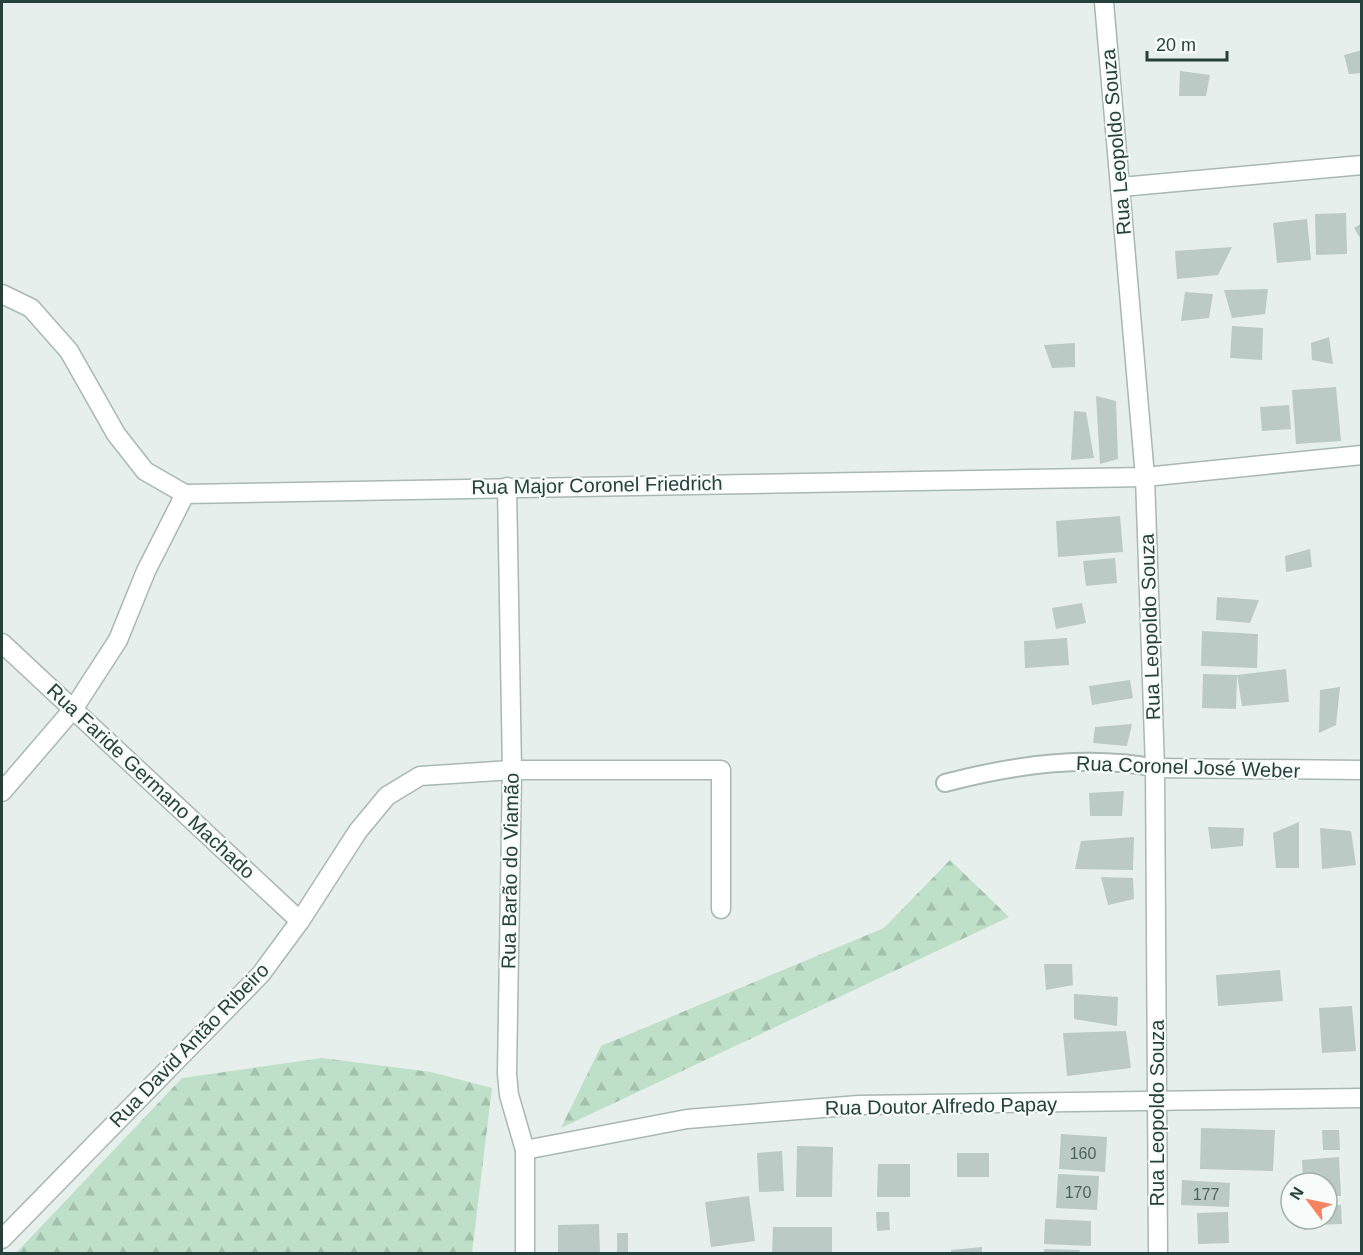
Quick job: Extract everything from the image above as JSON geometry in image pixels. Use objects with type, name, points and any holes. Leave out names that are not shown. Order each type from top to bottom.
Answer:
[{"type":"street","name":"Rua Leopoldo Souza","points":[[1104,2],[1145,477],[1155,768],[1158,1254]]},
{"type":"street","points":[[1121,187],[1362,165]]},
{"type":"street","points":[[2,294],[31,308],[69,351],[116,434],[145,471],[185,494],[146,571],[118,640],[74,708],[2,792]]},
{"type":"street","name":"Rua Major Coronel Friedrich","points":[[185,494],[1145,477],[1362,455]]},
{"type":"street","name":"Rua Barão do Viamão","points":[[507,487],[512,770],[507,1074],[509,1095],[525,1150],[525,1254]]},
{"type":"street","name":"Rua Faride Germano Machado","points":[[2,642],[300,921]]},
{"type":"street","name":"Rua Coronel José Weber","points":[[1155,768],[1362,770]]},
{"type":"street","name":"Rua David Antão Ribeiro","points":[[2,1239],[261,974],[300,921],[358,831],[387,796],[420,776],[512,770],[721,770],[721,909]]},
{"type":"street","name":"Rua Doutor Alfredo Papay","points":[[525,1150],[687,1119],[859,1105],[1157,1103],[1362,1098]]},
{"type":"lane","name":"Rua Coronel José Weber","points":[[945,783],[997,769],[1093,761],[1155,768]]},
{"type":"green space","points":[[950,860],[1009,917],[561,1128],[601,1046],[884,928]]},
{"type":"green space","points":[[322,1058],[431,1072],[492,1088],[472,1253],[16,1253],[182,1078]]},
{"type":"building","points":[[1362,50],[1362,73],[1349,74],[1344,55]]},
{"type":"building","points":[[1180,71],[1210,75],[1206,96],[1179,96]]},
{"type":"building","points":[[1346,213],[1347,254],[1316,255],[1315,214]]},
{"type":"building","points":[[1307,219],[1311,260],[1277,263],[1273,223]]},
{"type":"building","points":[[1362,223],[1362,241],[1354,228]]},
{"type":"building","points":[[1232,247],[1218,275],[1177,279],[1175,251]]},
{"type":"building","points":[[1268,289],[1265,314],[1232,318],[1224,290]]},
{"type":"building","points":[[1185,292],[1213,294],[1209,318],[1181,321]]},
{"type":"building","points":[[1232,326],[1263,328],[1262,360],[1230,358]]},
{"type":"building","points":[[1329,337],[1333,364],[1312,360],[1311,343]]},
{"type":"building","points":[[1075,343],[1075,367],[1052,368],[1044,345]]},
{"type":"building","points":[[1336,387],[1341,441],[1296,444],[1292,390]]},
{"type":"building","points":[[1096,396],[1116,401],[1118,459],[1100,464]]},
{"type":"building","points":[[1289,405],[1291,429],[1262,431],[1260,407]]},
{"type":"building","points":[[1074,411],[1086,412],[1094,458],[1071,460]]},
{"type":"building","points":[[1120,516],[1123,552],[1058,557],[1056,521]]},
{"type":"building","points":[[1310,549],[1312,567],[1286,572],[1285,556]]},
{"type":"building","points":[[1115,558],[1117,583],[1086,586],[1083,561]]},
{"type":"building","points":[[1217,597],[1259,600],[1250,623],[1216,620]]},
{"type":"building","points":[[1082,603],[1086,623],[1056,629],[1052,608]]},
{"type":"building","points":[[1202,631],[1258,634],[1257,668],[1201,666]]},
{"type":"building","points":[[1067,638],[1069,665],[1025,668],[1024,641]]},
{"type":"building","points":[[1286,669],[1289,702],[1242,706],[1237,675]]},
{"type":"building","points":[[1203,674],[1237,675],[1236,709],[1202,708]]},
{"type":"building","points":[[1130,680],[1133,698],[1092,705],[1089,686]]},
{"type":"building","points":[[1340,687],[1336,725],[1319,733],[1320,690]]},
{"type":"building","points":[[1132,724],[1127,746],[1093,743],[1095,727]]},
{"type":"building","points":[[1124,791],[1122,816],[1090,816],[1089,793]]},
{"type":"building","points":[[1299,822],[1299,868],[1276,868],[1273,833]]},
{"type":"building","points":[[1208,827],[1244,828],[1243,846],[1211,849]]},
{"type":"building","points":[[1320,828],[1351,831],[1356,865],[1322,869]]},
{"type":"building","points":[[1134,837],[1133,870],[1075,869],[1081,841]]},
{"type":"building","points":[[1101,877],[1133,878],[1134,899],[1108,905]]},
{"type":"building","points":[[1044,964],[1072,964],[1073,985],[1046,990]]},
{"type":"building","points":[[1280,970],[1283,1001],[1218,1006],[1216,975]]},
{"type":"building","points":[[1074,994],[1118,997],[1117,1026],[1074,1019]]},
{"type":"building","points":[[1352,1006],[1356,1051],[1322,1053],[1319,1008]]},
{"type":"building","points":[[1126,1031],[1131,1068],[1067,1076],[1063,1033]]},
{"type":"building","points":[[1201,1128],[1275,1130],[1273,1171],[1200,1169]]},
{"type":"building","points":[[1322,1130],[1339,1130],[1340,1150],[1323,1150]]},
{"type":"building","points":[[1061,1134],[1107,1137],[1105,1172],[1059,1169]]},
{"type":"building","points":[[797,1146],[833,1147],[832,1197],[796,1197]]},
{"type":"building","points":[[782,1151],[784,1191],[759,1192],[757,1153]]},
{"type":"building","points":[[957,1153],[989,1153],[989,1177],[957,1177]]},
{"type":"building","points":[[1339,1157],[1341,1196],[1339,1196],[1339,1171],[1302,1171],[1302,1160]]},
{"type":"building","points":[[878,1164],[910,1164],[910,1197],[877,1197]]},
{"type":"building","points":[[1058,1174],[1099,1176],[1097,1210],[1056,1208]]},
{"type":"building","points":[[1182,1180],[1230,1183],[1229,1207],[1181,1205]]},
{"type":"building","points":[[749,1196],[755,1241],[711,1247],[705,1202]]},
{"type":"building","points":[[1339,1205],[1341,1205],[1342,1224],[1339,1224]]},
{"type":"building","points":[[876,1212],[889,1212],[890,1230],[877,1231]]},
{"type":"building","points":[[1228,1212],[1229,1243],[1198,1244],[1197,1213]]},
{"type":"building","points":[[1045,1219],[1091,1221],[1091,1246],[1044,1244]]},
{"type":"building","points":[[599,1224],[600,1254],[558,1254],[558,1225]]},
{"type":"building","points":[[773,1227],[832,1227],[832,1254],[772,1254]]},
{"type":"building","points":[[617,1233],[628,1233],[628,1253],[617,1253]]},
{"type":"building","points":[[982,1247],[982,1254],[951,1254],[951,1250]]},
{"type":"building","points":[[1044,1249],[1080,1250],[1079,1254],[1044,1254]]}]
